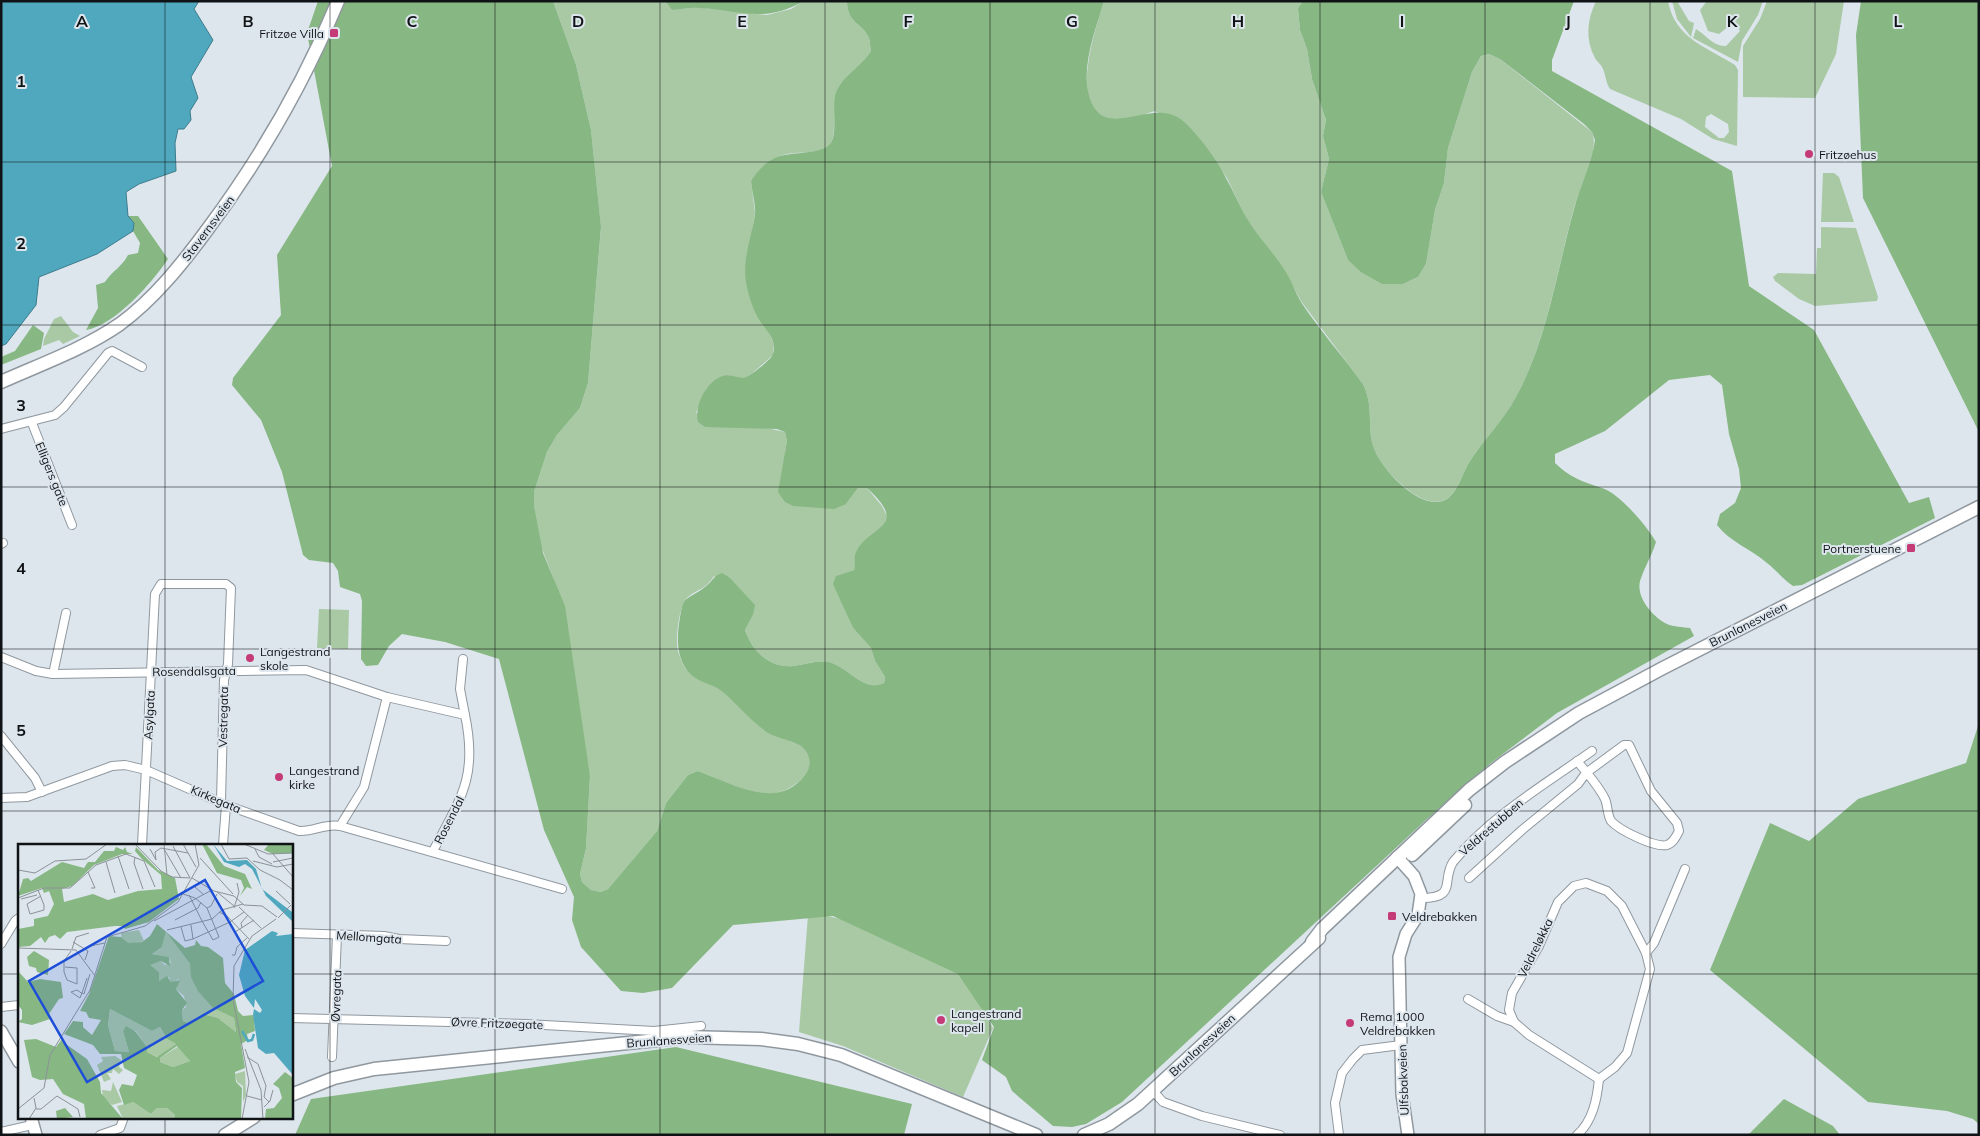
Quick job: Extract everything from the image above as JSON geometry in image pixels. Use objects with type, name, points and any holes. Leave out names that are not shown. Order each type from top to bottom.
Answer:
[{"type":"main road","name":"Stavernsveien","points":[[1,382],[70,352],[109,331],[147,300],[178,268],[230,198],[268,141],[310,65],[338,1]]},
{"type":"main road","name":"Brunlanesveien","points":[[1084,1135],[1109,1124],[1153,1091],[1312,942],[1322,929],[1524,751],[1579,713],[1610,695],[1979,508]]},
{"type":"main road","name":"Brunlanesveien","points":[[292,1095],[328,1080],[374,1069],[658,1040],[733,1037],[798,1044],[841,1055],[1036,1135]]},
{"type":"main road","points":[[225,1135],[252,1118]]},
{"type":"street","points":[[1,430],[32,423],[55,415],[64,408],[108,353],[117,352],[142,367]]},
{"type":"street","name":"Elligers gate","points":[[32,423],[72,525]]},
{"type":"street","name":"Vestregata","points":[[158,586],[164,583],[226,584],[230,587],[227,671],[224,680],[223,844]]},
{"type":"street","name":"Asylgata","points":[[142,844],[155,594],[158,586]]},
{"type":"street","points":[[53,674],[66,613]]},
{"type":"street","name":"Rosendalsgata","points":[[1,657],[36,672],[53,674],[306,670],[386,697]]},
{"type":"street","name":"Rosendal","points":[[463,659],[460,689],[470,738],[470,768],[462,797],[433,851],[562,889]]},
{"type":"street","points":[[340,826],[364,787],[386,697],[465,715]]},
{"type":"street","points":[[1,736],[35,778],[42,792]]},
{"type":"street","name":"Veldrestubben","points":[[1469,878],[1522,830],[1578,784],[1586,773],[1616,749],[1624,745],[1629,745],[1651,791],[1677,824],[1679,831],[1672,843],[1658,845],[1618,826],[1609,817],[1604,797],[1586,773],[1577,761]]},
{"type":"street","name":"Veldrestubben","points":[[1421,898],[1440,895],[1449,881],[1449,867],[1459,854],[1519,802],[1592,751]]},
{"type":"street","name":"Kirkegata","points":[[1,798],[26,797],[112,766],[125,764],[146,770],[223,803],[299,831],[306,832],[327,825],[340,826],[433,851]]},
{"type":"street","points":[[1400,860],[1419,884],[1421,898]]},
{"type":"street","points":[[1646,953],[1654,943],[1685,869]]},
{"type":"street","name":"Veldreløkka","points":[[1514,1022],[1509,1010],[1512,993],[1539,946],[1558,902],[1574,886],[1586,883],[1607,891],[1622,906],[1646,953],[1650,969],[1630,1047],[1622,1060],[1599,1079]]},
{"type":"street","name":"Ulfsbakveien","points":[[1408,1135],[1402,1102],[1399,957],[1406,934],[1418,915],[1421,898]]},
{"type":"street","points":[[1,944],[18,919]]},
{"type":"street","name":"Mellomgata","points":[[292,933],[446,941]]},
{"type":"street","name":"Øvregata","points":[[332,1057],[337,935]]},
{"type":"street","points":[[1468,999],[1514,1022],[1529,1034],[1599,1079],[1598,1093],[1591,1116],[1577,1135]]},
{"type":"street","points":[[1,1007],[18,1005]]},
{"type":"street","name":"Øvre Fritzøegate","points":[[292,1018],[526,1024],[654,1031],[702,1026]]},
{"type":"street","points":[[1,1031],[18,1060]]},
{"type":"street","points":[[1339,1135],[1335,1103],[1342,1073],[1353,1058],[1362,1050],[1401,1045]]},
{"type":"street","points":[[1153,1091],[1163,1102],[1202,1116],[1280,1135]]},
{"type":"street","points":[[100,1135],[120,1128],[124,1118]]},
{"type":"street","points":[[1,1132],[33,1126]]},
{"type":"green space","points":[[318,1],[553,1],[576,65],[591,130],[601,227],[588,383],[580,408],[557,435],[547,452],[534,492],[534,506],[543,553],[565,606],[590,776],[586,848],[580,874],[582,882],[591,890],[601,892],[608,889],[657,831],[666,803],[688,775],[698,771],[739,787],[768,793],[781,792],[794,786],[808,769],[808,756],[802,747],[768,733],[720,690],[692,675],[683,663],[678,648],[678,640],[683,603],[717,576],[722,573],[730,578],[755,605],[753,615],[745,630],[752,645],[763,657],[777,665],[785,666],[818,662],[832,663],[870,685],[884,683],[885,677],[875,661],[871,648],[853,628],[833,584],[836,576],[854,570],[855,555],[860,545],[882,526],[886,520],[886,512],[880,502],[867,488],[858,488],[846,504],[834,509],[793,506],[785,502],[778,492],[787,441],[785,432],[777,429],[705,427],[698,422],[697,415],[700,400],[713,381],[727,375],[741,378],[746,377],[772,356],[774,345],[772,339],[754,309],[745,278],[747,251],[755,215],[751,181],[767,162],[775,158],[788,154],[820,150],[830,144],[834,134],[834,100],[838,88],[871,51],[869,38],[849,14],[847,1],[1104,1],[1089,52],[1087,66],[1088,92],[1092,104],[1100,114],[1110,118],[1160,113],[1172,115],[1184,122],[1196,134],[1219,166],[1250,224],[1286,273],[1301,302],[1363,384],[1368,400],[1371,438],[1376,454],[1381,462],[1403,487],[1420,498],[1437,502],[1451,496],[1470,461],[1500,422],[1527,375],[1536,353],[1550,305],[1574,209],[1595,140],[1592,132],[1584,124],[1500,59],[1489,54],[1481,56],[1472,72],[1448,148],[1444,183],[1435,210],[1426,264],[1418,277],[1403,284],[1382,284],[1361,272],[1348,260],[1321,192],[1329,159],[1323,136],[1326,120],[1312,79],[1307,49],[1300,30],[1298,8],[1303,1],[1574,1],[1552,60],[1552,71],[1732,171],[1749,286],[1814,330],[1909,503],[1929,497],[1935,518],[1802,585],[1793,586],[1761,558],[1734,541],[1717,525],[1720,514],[1735,503],[1741,488],[1739,469],[1729,434],[1722,385],[1710,375],[1669,380],[1605,431],[1555,454],[1555,463],[1560,468],[1577,479],[1609,491],[1632,511],[1646,528],[1656,542],[1640,581],[1639,587],[1643,600],[1656,617],[1672,626],[1690,628],[1694,636],[1557,713],[1491,763],[1427,819],[1122,1102],[1086,1124],[1072,1127],[1053,1126],[1012,1091],[1006,1077],[982,1060],[994,1027],[958,974],[833,916],[733,925],[672,988],[643,993],[621,991],[581,947],[572,920],[574,897],[544,830],[499,659],[445,642],[402,634],[389,646],[378,665],[366,666],[361,659],[362,601],[360,594],[340,587],[338,571],[333,563],[309,560],[303,555],[282,472],[261,420],[232,385],[233,378],[281,315],[277,255],[332,166],[307,33]]},
{"type":"green space","points":[[553,1],[665,1],[672,10],[697,7],[767,15],[791,9],[804,1],[847,1],[849,14],[869,38],[871,51],[838,88],[834,101],[833,138],[828,147],[822,150],[782,155],[769,162],[751,181],[755,213],[752,232],[758,317],[769,332],[774,344],[773,355],[748,377],[740,378],[727,375],[706,389],[696,413],[785,432],[787,441],[785,453],[846,504],[858,488],[867,488],[882,506],[887,516],[885,524],[879,530],[854,570],[837,576],[834,584],[853,628],[871,648],[875,661],[885,677],[884,683],[870,685],[832,663],[818,662],[785,666],[777,665],[763,657],[752,645],[745,630],[753,615],[714,576],[705,586],[688,597],[682,607],[678,622],[677,646],[683,664],[692,674],[734,700],[756,723],[769,733],[794,742],[803,748],[809,757],[809,767],[804,776],[791,787],[780,792],[768,794],[744,790],[698,771],[688,775],[666,803],[657,831],[608,889],[601,892],[591,890],[582,882],[580,874],[586,848],[590,776],[553,577],[539,541],[534,506],[534,492],[547,452],[557,435],[580,408],[588,383],[601,228],[591,130],[576,65]]},
{"type":"green space","points":[[665,1],[804,1],[776,12],[752,14],[696,8],[672,10]]},
{"type":"green space","points":[[1104,1],[1303,1],[1298,8],[1300,30],[1307,49],[1312,79],[1326,120],[1323,136],[1329,159],[1321,192],[1348,260],[1382,284],[1403,284],[1418,277],[1426,264],[1435,210],[1444,183],[1448,148],[1472,72],[1481,56],[1489,54],[1500,59],[1592,132],[1594,140],[1591,159],[1574,208],[1544,328],[1527,374],[1512,405],[1470,461],[1456,490],[1445,500],[1438,502],[1421,498],[1404,487],[1381,463],[1376,455],[1371,439],[1368,400],[1363,384],[1301,301],[1284,270],[1246,218],[1227,178],[1199,140],[1155,111],[1121,120],[1110,119],[1097,112],[1090,100],[1087,84],[1088,66]]},
{"type":"green space","points":[[1596,1],[1668,1],[1677,24],[1685,33],[1703,47],[1735,65],[1738,70],[1737,146],[1713,139],[1681,119],[1610,89],[1601,65],[1595,58],[1590,44],[1588,30]],"holes":[[[1711,114],[1728,124],[1729,132],[1724,138],[1719,138],[1705,127],[1706,117]]]},
{"type":"green space","points":[[1672,1],[1677,1],[1689,21],[1694,23],[1691,37],[1677,19]]},
{"type":"green space","points":[[1707,1],[1763,1],[1758,15],[1742,41],[1738,62],[1693,38],[1696,29],[1714,43],[1726,46],[1740,31],[1734,22],[1719,34],[1708,31],[1700,10]]},
{"type":"green space","points":[[1767,1],[1844,1],[1836,54],[1815,98],[1743,97],[1743,46],[1760,19]]},
{"type":"green space","points":[[1861,1],[1979,1],[1979,432],[1863,198],[1856,35]]},
{"type":"green space","points":[[1823,173],[1834,173],[1839,177],[1854,222],[1821,222]]},
{"type":"green space","points":[[128,216],[138,216],[168,259],[153,280],[132,302],[109,320],[86,330],[98,308],[96,285],[105,282],[128,255],[138,253],[140,243],[133,231],[134,223]]},
{"type":"green space","points":[[1821,227],[1856,228],[1878,297],[1877,301],[1815,306],[1799,299],[1775,281],[1773,277],[1778,273],[1816,274],[1817,248],[1821,248]]},
{"type":"green space","points":[[61,316],[73,332],[80,336],[63,344],[59,340],[43,346],[44,339],[54,319]]},
{"type":"green space","points":[[33,325],[44,333],[41,349],[1,365],[1,357],[15,351]]},
{"type":"green space","points":[[319,609],[349,610],[348,649],[317,648]]},
{"type":"green space","points":[[1979,723],[1979,1124],[1973,1119],[1947,1111],[1868,1102],[1710,970],[1770,823],[1809,841],[1858,799],[1966,763]]},
{"type":"green space","points":[[808,915],[822,915],[856,922],[961,969],[993,1028],[963,1097],[843,1046],[799,1032]]},
{"type":"green space","points":[[676,1047],[912,1104],[904,1135],[295,1135],[311,1099]]},
{"type":"green space","points":[[1784,1099],[1833,1126],[1840,1135],[1748,1135]]},
{"type":"water","points":[[1,1],[199,1],[194,9],[213,40],[191,77],[198,98],[190,111],[191,120],[184,129],[178,129],[175,143],[176,171],[139,184],[126,192],[128,216],[134,223],[133,231],[97,254],[39,277],[36,305],[6,344],[1,346]]},
{"type":"place","name":"Fritzøe Villa","points":[[334,33]]},
{"type":"place","name":"Fritzøehus","points":[[1809,154]]},
{"type":"place","name":"Portnerstuene","points":[[1911,548]]},
{"type":"place","name":"Langestrand skole","points":[[250,658]]},
{"type":"place","name":"Langestrand kirke","points":[[279,777]]},
{"type":"place","name":"Veldrebakken","points":[[1392,916]]},
{"type":"place","name":"Langestrand kapell","points":[[941,1020]]},
{"type":"place","name":"Rema 1000 Veldrebakken","points":[[1350,1023]]}]
